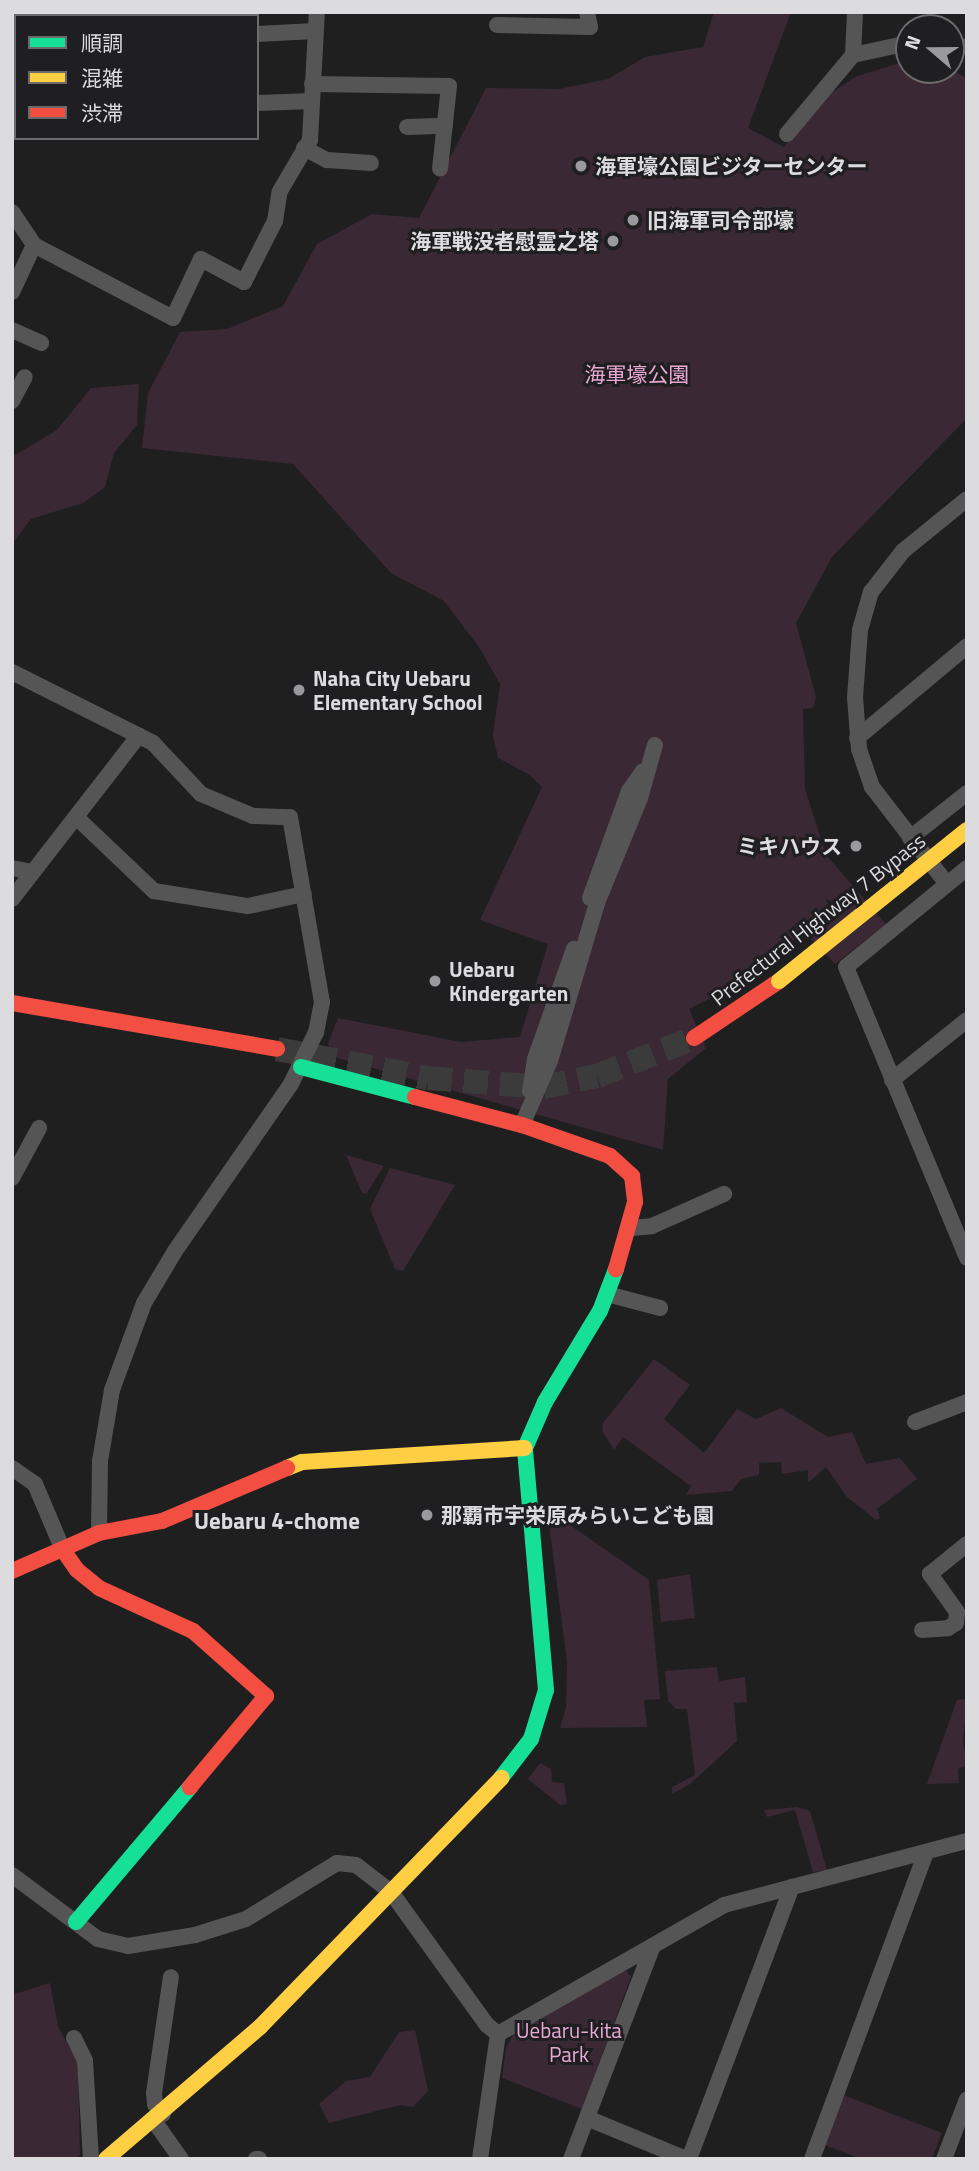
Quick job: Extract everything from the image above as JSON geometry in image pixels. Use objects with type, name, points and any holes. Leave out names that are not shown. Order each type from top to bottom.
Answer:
[{"type":"street","points":[[12,212],[34,246],[173,318],[201,259],[244,282],[275,220],[279,191],[310,140],[317,12]]},
{"type":"street","points":[[497,25],[590,27],[587,12]]},
{"type":"street","points":[[853,55],[855,12]]},
{"type":"street","points":[[259,34],[314,31]]},
{"type":"street","points":[[786,134],[853,55],[895,46]]},
{"type":"street","points":[[259,103],[312,93],[449,86],[440,169]]},
{"type":"street","points":[[407,127],[445,126]]},
{"type":"street","points":[[304,148],[327,160],[371,163]]},
{"type":"street","points":[[12,292],[34,246]]},
{"type":"street","points":[[12,330],[41,343]]},
{"type":"street","points":[[12,401],[25,377]]},
{"type":"street","points":[[947,884],[872,787],[857,738],[860,630],[871,592],[904,551],[967,499]]},
{"type":"street","points":[[857,738],[967,646]]},
{"type":"street","points":[[13,673],[153,743],[201,794],[253,816],[290,817],[322,1002],[316,1032],[301,1067],[175,1251],[144,1303],[112,1390],[100,1461],[99,1533]]},
{"type":"street","points":[[12,899],[139,734]]},
{"type":"street","points":[[522,1125],[529,1104],[534,1059],[603,857],[629,791],[646,766],[654,745]]},
{"type":"street","points":[[910,838],[967,793]]},
{"type":"street","points":[[76,817],[154,891],[248,906],[304,894]]},
{"type":"street","name":"Prefectural Highway 7 Bypass","points":[[694,1038],[779,981],[967,830]]},
{"type":"street","points":[[12,868],[33,872]]},
{"type":"street","points":[[967,868],[846,967],[967,1258]]},
{"type":"street","points":[[12,1003],[277,1049]]},
{"type":"street","points":[[892,1080],[967,1020]]},
{"type":"street","points":[[106,2159],[159,2118],[260,2027],[509,1770],[541,1718],[546,1690],[525,1448],[539,1412],[607,1294],[631,1228],[635,1188],[626,1167],[610,1156],[522,1125],[301,1067]]},
{"type":"street","points":[[12,1178],[39,1128]]},
{"type":"street","points":[[631,1228],[652,1226],[724,1194]]},
{"type":"street","points":[[607,1294],[660,1308]]},
{"type":"street","points":[[915,1422],[967,1402]]},
{"type":"street","points":[[12,1571],[99,1533],[162,1521],[302,1462],[525,1448]]},
{"type":"street","points":[[12,1468],[35,1484],[63,1550],[77,1570],[99,1588],[193,1632],[266,1696],[76,1922]]},
{"type":"street","points":[[922,1630],[948,1629],[956,1623],[957,1612],[930,1574],[967,1544]]},
{"type":"street","points":[[498,2034],[724,1905],[967,1841]]},
{"type":"street","points":[[811,2159],[926,1853]]},
{"type":"street","points":[[12,1875],[111,1945],[143,1945],[195,1935],[246,1919],[337,1863],[356,1865],[391,1892],[487,2025],[498,2034]]},
{"type":"street","points":[[587,2118],[688,2159],[792,1887]]},
{"type":"street","points":[[572,2159],[652,1948]]},
{"type":"street","points":[[171,1977],[154,2093],[159,2118],[181,2159]]},
{"type":"street","points":[[480,2159],[498,2034]]},
{"type":"street","points":[[74,2038],[85,2061],[91,2159]]},
{"type":"street","points":[[944,2159],[967,2099]]},
{"type":"green space","name":"海軍壕公園","points":[[714,12],[791,12],[748,128],[784,147],[825,97],[855,77],[895,64],[895,84],[965,84],[965,78],[967,79],[967,418],[832,557],[796,623],[816,697],[813,708],[803,709],[805,789],[826,855],[886,924],[835,964],[804,932],[742,982],[689,1009],[706,1048],[668,1079],[663,1150],[334,1057],[328,1044],[338,1018],[461,1042],[520,1037],[548,944],[480,920],[542,787],[530,775],[498,758],[493,735],[500,684],[479,647],[444,601],[391,573],[293,464],[142,448],[148,393],[180,332],[227,329],[283,306],[317,244],[372,214],[419,218],[486,88],[559,89],[608,79],[645,57],[703,47]]},
{"type":"green space","points":[[139,384],[137,425],[114,453],[105,487],[83,503],[31,519],[12,544],[12,457],[57,430],[91,388]]},
{"type":"green space","points":[[346,1155],[384,1166],[366,1194],[362,1193]]},
{"type":"green space","points":[[390,1168],[455,1185],[403,1271],[395,1269],[370,1209]]},
{"type":"green space","points":[[654,1359],[690,1385],[664,1419],[704,1453],[737,1409],[756,1419],[781,1408],[828,1437],[852,1432],[866,1464],[900,1458],[917,1479],[877,1509],[880,1518],[876,1520],[847,1497],[826,1467],[808,1483],[808,1470],[782,1474],[781,1462],[759,1463],[759,1475],[741,1479],[732,1491],[686,1495],[691,1486],[623,1437],[614,1450],[602,1430],[603,1423]]},
{"type":"green space","points":[[547,1509],[649,1580],[660,1699],[644,1700],[647,1727],[560,1728],[566,1707],[567,1661]]},
{"type":"green space","points":[[690,1574],[695,1618],[661,1622],[657,1580]]},
{"type":"green space","points":[[717,1667],[719,1681],[745,1677],[747,1702],[734,1703],[737,1741],[690,1784],[672,1794],[672,1787],[695,1775],[687,1709],[676,1709],[668,1701],[665,1671]]},
{"type":"green space","points":[[967,1699],[963,1742],[967,1765],[958,1769],[959,1783],[927,1784],[957,1700]]},
{"type":"green space","points":[[540,1763],[551,1769],[552,1782],[564,1783],[567,1804],[560,1805],[528,1779]]},
{"type":"green space","points":[[797,1807],[810,1811],[827,1870],[813,1872],[795,1810],[767,1817],[764,1810]]},
{"type":"green space","name":"Uebaru-kita Park","points":[[626,1970],[631,1977],[582,2109],[502,2078],[506,2048],[514,2033]]},
{"type":"green space","points":[[50,1983],[58,2026],[78,2064],[80,2155],[74,2159],[12,2159],[12,1995]]},
{"type":"green space","points":[[415,2030],[428,2091],[413,2107],[400,2105],[329,2123],[319,2104],[346,2081],[370,2077],[399,2032]]},
{"type":"green space","points":[[843,2095],[942,2133],[932,2159],[861,2159],[825,2145]]},
{"type":"tunnel","points":[[277,1049],[428,1078],[543,1087],[597,1076],[694,1038]]},
{"type":"traffic: fast","points":[[301,1067],[415,1097]]},
{"type":"traffic: fast","points":[[501,1778],[531,1739],[546,1690],[525,1448],[545,1402],[600,1311],[616,1269]]},
{"type":"traffic: fast","points":[[76,1922],[190,1787]]},
{"type":"traffic: slow","points":[[779,981],[967,830]]},
{"type":"traffic: slow","points":[[287,1468],[302,1462],[525,1448]]},
{"type":"traffic: slow","points":[[106,2159],[260,2027],[501,1778]]},
{"type":"traffic: jam","points":[[694,1038],[779,981]]},
{"type":"traffic: jam","points":[[12,1003],[277,1049]]},
{"type":"traffic: jam","points":[[415,1097],[522,1125],[610,1156],[632,1176],[635,1202],[616,1269]]},
{"type":"traffic: jam","points":[[12,1571],[99,1533],[162,1521],[287,1468]]},
{"type":"traffic: jam","points":[[63,1550],[77,1570],[99,1588],[193,1631],[266,1696],[190,1787]]},
{"type":"place","name":"海軍壕公園ビジターセンター","points":[[581,166]]},
{"type":"place","name":"旧海軍司令部壕","points":[[633,220]]},
{"type":"place","name":"海軍戦没者慰霊之塔","points":[[613,241]]},
{"type":"place","name":"Naha City Uebaru Elementary School","points":[[299,690]]},
{"type":"place","name":"ミキハウス","points":[[856,846]]},
{"type":"place","name":"Uebaru Kindergarten","points":[[435,981]]},
{"type":"place","name":"那覇市宇栄原みらいこども園","points":[[427,1515]]},
{"type":"district","name":"Uebaru 4-chome","points":[[277,1521]]}]
